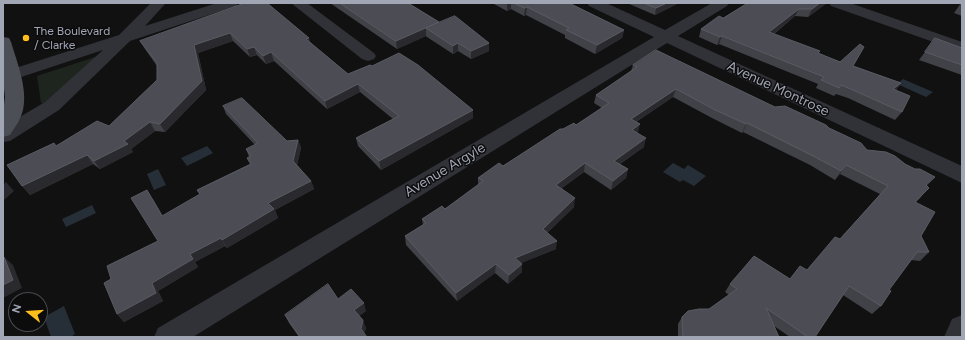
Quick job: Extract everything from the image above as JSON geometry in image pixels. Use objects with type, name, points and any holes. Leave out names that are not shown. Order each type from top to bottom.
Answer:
[{"type":"main road","points":[[3,42],[7,77],[14,86],[16,99],[13,110],[3,130]]},
{"type":"street","points":[[3,136],[52,106],[125,38],[159,3]]},
{"type":"street","points":[[7,77],[231,3]]},
{"type":"street","points":[[298,3],[368,56]]},
{"type":"street","name":"Avenue Montrose","points":[[594,3],[962,175]]},
{"type":"street","name":"Avenue Argyle","points":[[168,337],[722,3]]},
{"type":"street","points":[[836,3],[962,47]]},
{"type":"street","points":[[958,337],[962,328]]},
{"type":"shaded area","points":[[98,56],[44,103],[41,103],[37,76]]},
{"type":"shaded area","points":[[903,79],[933,92],[926,97],[897,84]]},
{"type":"shaded area","points":[[207,146],[213,153],[187,166],[181,158]]},
{"type":"shaded area","points":[[673,163],[684,169],[688,165],[706,176],[694,186],[683,180],[680,182],[663,172]]},
{"type":"shaded area","points":[[158,169],[166,185],[154,190],[147,174]]},
{"type":"shaded area","points":[[92,205],[96,213],[66,227],[62,219]]},
{"type":"shaded area","points":[[64,306],[75,334],[71,337],[51,337],[48,328],[48,315]]},
{"type":"building","points":[[245,3],[267,3],[309,38],[306,39],[348,74],[370,65],[372,66],[399,53],[418,65],[473,110],[379,161],[356,138],[399,116],[358,84],[325,101],[271,52],[263,56],[254,47],[247,49],[230,33],[194,45],[202,81],[160,124],[150,122],[124,141],[128,144],[94,161],[87,155],[22,186],[7,165],[54,143],[56,146],[97,121],[109,126],[157,80],[157,63],[140,41]]},
{"type":"building","points":[[340,3],[408,3],[439,22],[396,41]]},
{"type":"building","points":[[514,3],[569,3],[624,30],[597,45],[566,30],[569,28],[527,7],[525,8]]},
{"type":"building","points":[[644,3],[667,3],[656,8]]},
{"type":"building","points":[[748,3],[820,3],[812,9],[799,9],[769,32],[820,51],[818,53],[840,62],[860,44],[864,47],[853,66],[901,83],[893,89],[910,96],[902,112],[841,85],[839,88],[821,80],[824,77],[701,29],[719,16],[723,18]]},
{"type":"building","points":[[455,16],[489,43],[471,51],[458,43],[453,46],[426,28]]},
{"type":"building","points":[[935,38],[962,48],[962,65],[925,52]]},
{"type":"building","points":[[656,50],[775,107],[785,106],[826,125],[829,128],[861,143],[867,150],[886,152],[895,156],[905,164],[915,169],[920,169],[935,177],[926,185],[929,188],[915,202],[935,212],[921,236],[929,252],[917,252],[889,290],[891,291],[881,306],[849,286],[815,337],[808,337],[766,308],[779,337],[683,337],[682,317],[688,311],[709,309],[737,289],[730,284],[754,256],[790,279],[800,266],[807,270],[835,237],[840,239],[888,186],[846,165],[841,171],[747,123],[746,124],[715,110],[676,89],[631,119],[640,124],[632,130],[646,138],[614,161],[628,169],[613,181],[585,163],[556,185],[575,198],[543,229],[557,241],[515,258],[522,264],[509,275],[496,264],[456,293],[405,236],[426,223],[422,219],[442,206],[445,209],[483,181],[478,178],[499,163],[503,166],[560,129],[574,123],[576,125],[609,103],[596,95],[637,67],[633,65]]},
{"type":"building","points":[[242,98],[287,141],[298,140],[293,161],[311,181],[268,203],[274,209],[222,240],[221,238],[190,254],[193,259],[152,283],[156,293],[117,314],[104,283],[111,279],[107,266],[158,241],[131,198],[147,190],[162,216],[200,194],[197,190],[251,164],[247,158],[251,156],[246,149],[258,143],[223,106]]},
{"type":"building","points":[[3,257],[13,280],[3,285]]},
{"type":"building","points":[[328,284],[338,299],[351,289],[364,303],[354,310],[363,320],[361,329],[367,337],[300,337],[285,315]]},
{"type":"place","name":"The Boulevard / Clarke","points":[[26,38]]}]
